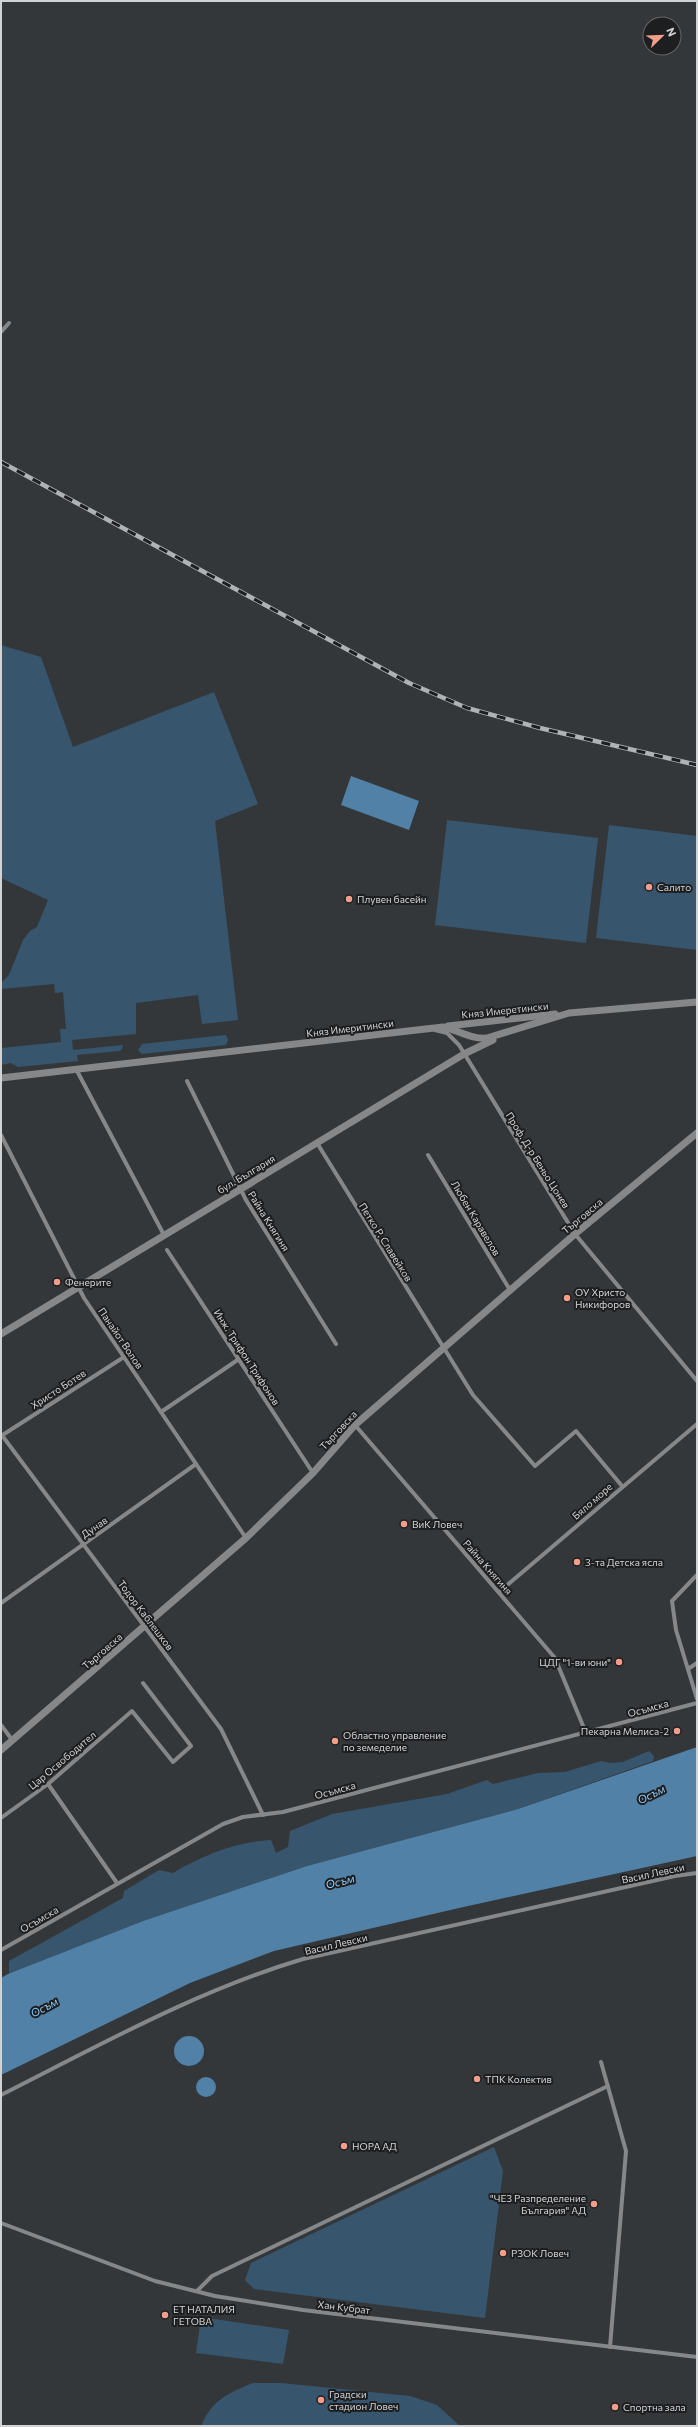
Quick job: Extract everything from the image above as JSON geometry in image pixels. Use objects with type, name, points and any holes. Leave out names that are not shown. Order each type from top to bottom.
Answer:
[{"type":"street","points":[[1,332],[9,323]]},
{"type":"street","name":"Княз Имеритински","points":[[1,1078],[443,1027],[459,1031],[476,1038],[502,1035],[569,1013],[697,1002]]},
{"type":"street","name":"Княз Имеретински","points":[[443,1027],[569,1013]]},
{"type":"street","name":"Проф. Д-р Беньо Цонев","points":[[423,1030],[447,1033],[464,1054],[575,1234],[697,1381]]},
{"type":"street","name":"бул. България","points":[[1,1334],[464,1054],[502,1035]]},
{"type":"street","points":[[76,1069],[164,1235]]},
{"type":"street","name":"Райна Княгиня","points":[[186,1081],[240,1190],[336,1344]]},
{"type":"street","name":"Търговска","points":[[1,1750],[145,1627],[246,1538],[313,1473],[355,1425],[575,1234],[697,1133]]},
{"type":"street","name":"Панайот Волов","points":[[1,1135],[78,1287],[246,1538]]},
{"type":"street","name":"Петко Р. Славейков","points":[[317,1143],[473,1396],[535,1466],[576,1431],[622,1486]]},
{"type":"street","name":"Любен Каравелов","points":[[428,1154],[510,1290]]},
{"type":"street","name":"Инж. Трифон Трифонов","points":[[167,1250],[313,1473]]},
{"type":"street","name":"Христо Ботев","points":[[1,1435],[124,1357]]},
{"type":"street","points":[[161,1412],[239,1359]]},
{"type":"street","name":"Бяло море","points":[[499,1592],[622,1486],[697,1424]]},
{"type":"street","name":"Райна Княгиня","points":[[355,1425],[555,1658],[586,1732]]},
{"type":"street","name":"Тодор Каблешков","points":[[1,1435],[221,1729],[263,1814]]},
{"type":"street","name":"Дунав","points":[[1,1603],[196,1464]]},
{"type":"street","points":[[697,1575],[672,1600],[676,1630],[697,1699]]},
{"type":"street","points":[[688,1669],[697,1664]]},
{"type":"street","name":"Цар Освободител","points":[[1,1818],[48,1784],[132,1711],[173,1762],[191,1746],[143,1683]]},
{"type":"street","name":"Осъмска","points":[[1,1950],[223,1824],[243,1817],[283,1812],[697,1703]]},
{"type":"street","points":[[1,1725],[13,1741]]},
{"type":"street","points":[[48,1784],[117,1884]]},
{"type":"street","name":"Васил Левски","points":[[1,2095],[177,2005],[262,1971],[333,1952],[675,1876],[697,1873]]},
{"type":"street","points":[[601,2062],[626,2151],[610,2347]]},
{"type":"street","points":[[197,2291],[212,2276],[608,2086]]},
{"type":"street","name":"Хан Кубрат","points":[[1,2224],[155,2281],[197,2291],[302,2310],[697,2357]]},
{"type":"shaded area","points":[[1,645],[41,657],[73,747],[214,692],[258,804],[215,821],[238,1020],[202,1024],[198,995],[136,1003],[136,1034],[72,1040],[73,1050],[123,1045],[122,1049],[119,1051],[77,1055],[78,1061],[18,1067],[11,1063],[1,1065],[1,1048],[61,1042],[60,1029],[66,1029],[63,992],[55,993],[54,984],[1,989],[1,983],[9,975],[23,940],[30,931],[37,927],[48,900],[1,878]]},
{"type":"shaded area","points":[[447,820],[598,838],[586,943],[435,925]]},
{"type":"shaded area","name":"Салито","points":[[609,825],[697,836],[697,950],[596,938]]},
{"type":"shaded area","points":[[226,1035],[228,1040],[226,1045],[142,1054],[138,1050],[142,1044]]},
{"type":"shaded area","points":[[649,1751],[654,1756],[653,1761],[518,1809],[307,1866],[143,1921],[9,1974],[9,1961],[123,1898],[124,1891],[159,1870],[173,1873],[184,1866],[220,1850],[258,1841],[271,1840],[276,1853],[288,1847],[290,1831],[332,1814],[447,1794],[487,1780],[493,1784],[538,1773],[565,1772],[601,1761],[610,1763],[623,1762]]},
{"type":"shaded area","points":[[494,2147],[503,2171],[485,2318],[254,2289],[245,2280],[251,2263]]},
{"type":"shaded area","points":[[201,2317],[289,2330],[283,2364],[196,2353]]},
{"type":"shaded area","name":"Градски стадион Ловеч","points":[[253,2383],[281,2383],[410,2396],[437,2405],[460,2426],[201,2426],[210,2410],[222,2398]]},
{"type":"water","points":[[351,776],[419,801],[409,830],[341,805]]},
{"type":"water","name":"Осъм","points":[[697,1747],[697,1856],[459,1908],[274,1951],[190,1983],[1,2075],[1,1978],[8,1974],[143,1921],[307,1866],[518,1809]]},
{"type":"water","points":[[189,2036],[200,2040],[204,2051],[200,2062],[189,2066],[178,2062],[174,2051],[178,2040]]},
{"type":"water","points":[[206,2077],[213,2080],[216,2087],[213,2094],[206,2097],[199,2094],[196,2087],[199,2080]]},
{"type":"railway","points":[[1,462],[409,683],[467,708],[540,728],[697,765]]},
{"type":"place","name":"Салито","points":[[649,887]]},
{"type":"place","name":"Плувен басейн","points":[[349,899]]},
{"type":"place","name":"Фенерите","points":[[57,1282]]},
{"type":"place","name":"ОУ Христо Никифоров","points":[[567,1298]]},
{"type":"place","name":"ВиК Ловеч","points":[[404,1524]]},
{"type":"place","name":"3-та Детска ясла","points":[[577,1562]]},
{"type":"place","name":"ЦДГ \"1-ви юни\"","points":[[619,1662]]},
{"type":"place","name":"Пекарна Мелиса-2","points":[[677,1731]]},
{"type":"place","name":"Областно управление по земеделие","points":[[335,1741]]},
{"type":"place","name":"ТПК Колектив","points":[[477,2079]]},
{"type":"place","name":"НОРА АД","points":[[344,2146]]},
{"type":"place","name":"\"ЧЕЗ Разпределение България\" АД","points":[[594,2204]]},
{"type":"place","name":"РЗОК Ловеч","points":[[503,2253]]},
{"type":"place","name":"ЕТ НАТАЛИЯ ГЕТОВА","points":[[165,2315]]},
{"type":"place","name":"Градски стадион Ловеч","points":[[321,2400]]},
{"type":"place","name":"Спортна зала","points":[[615,2407]]}]
